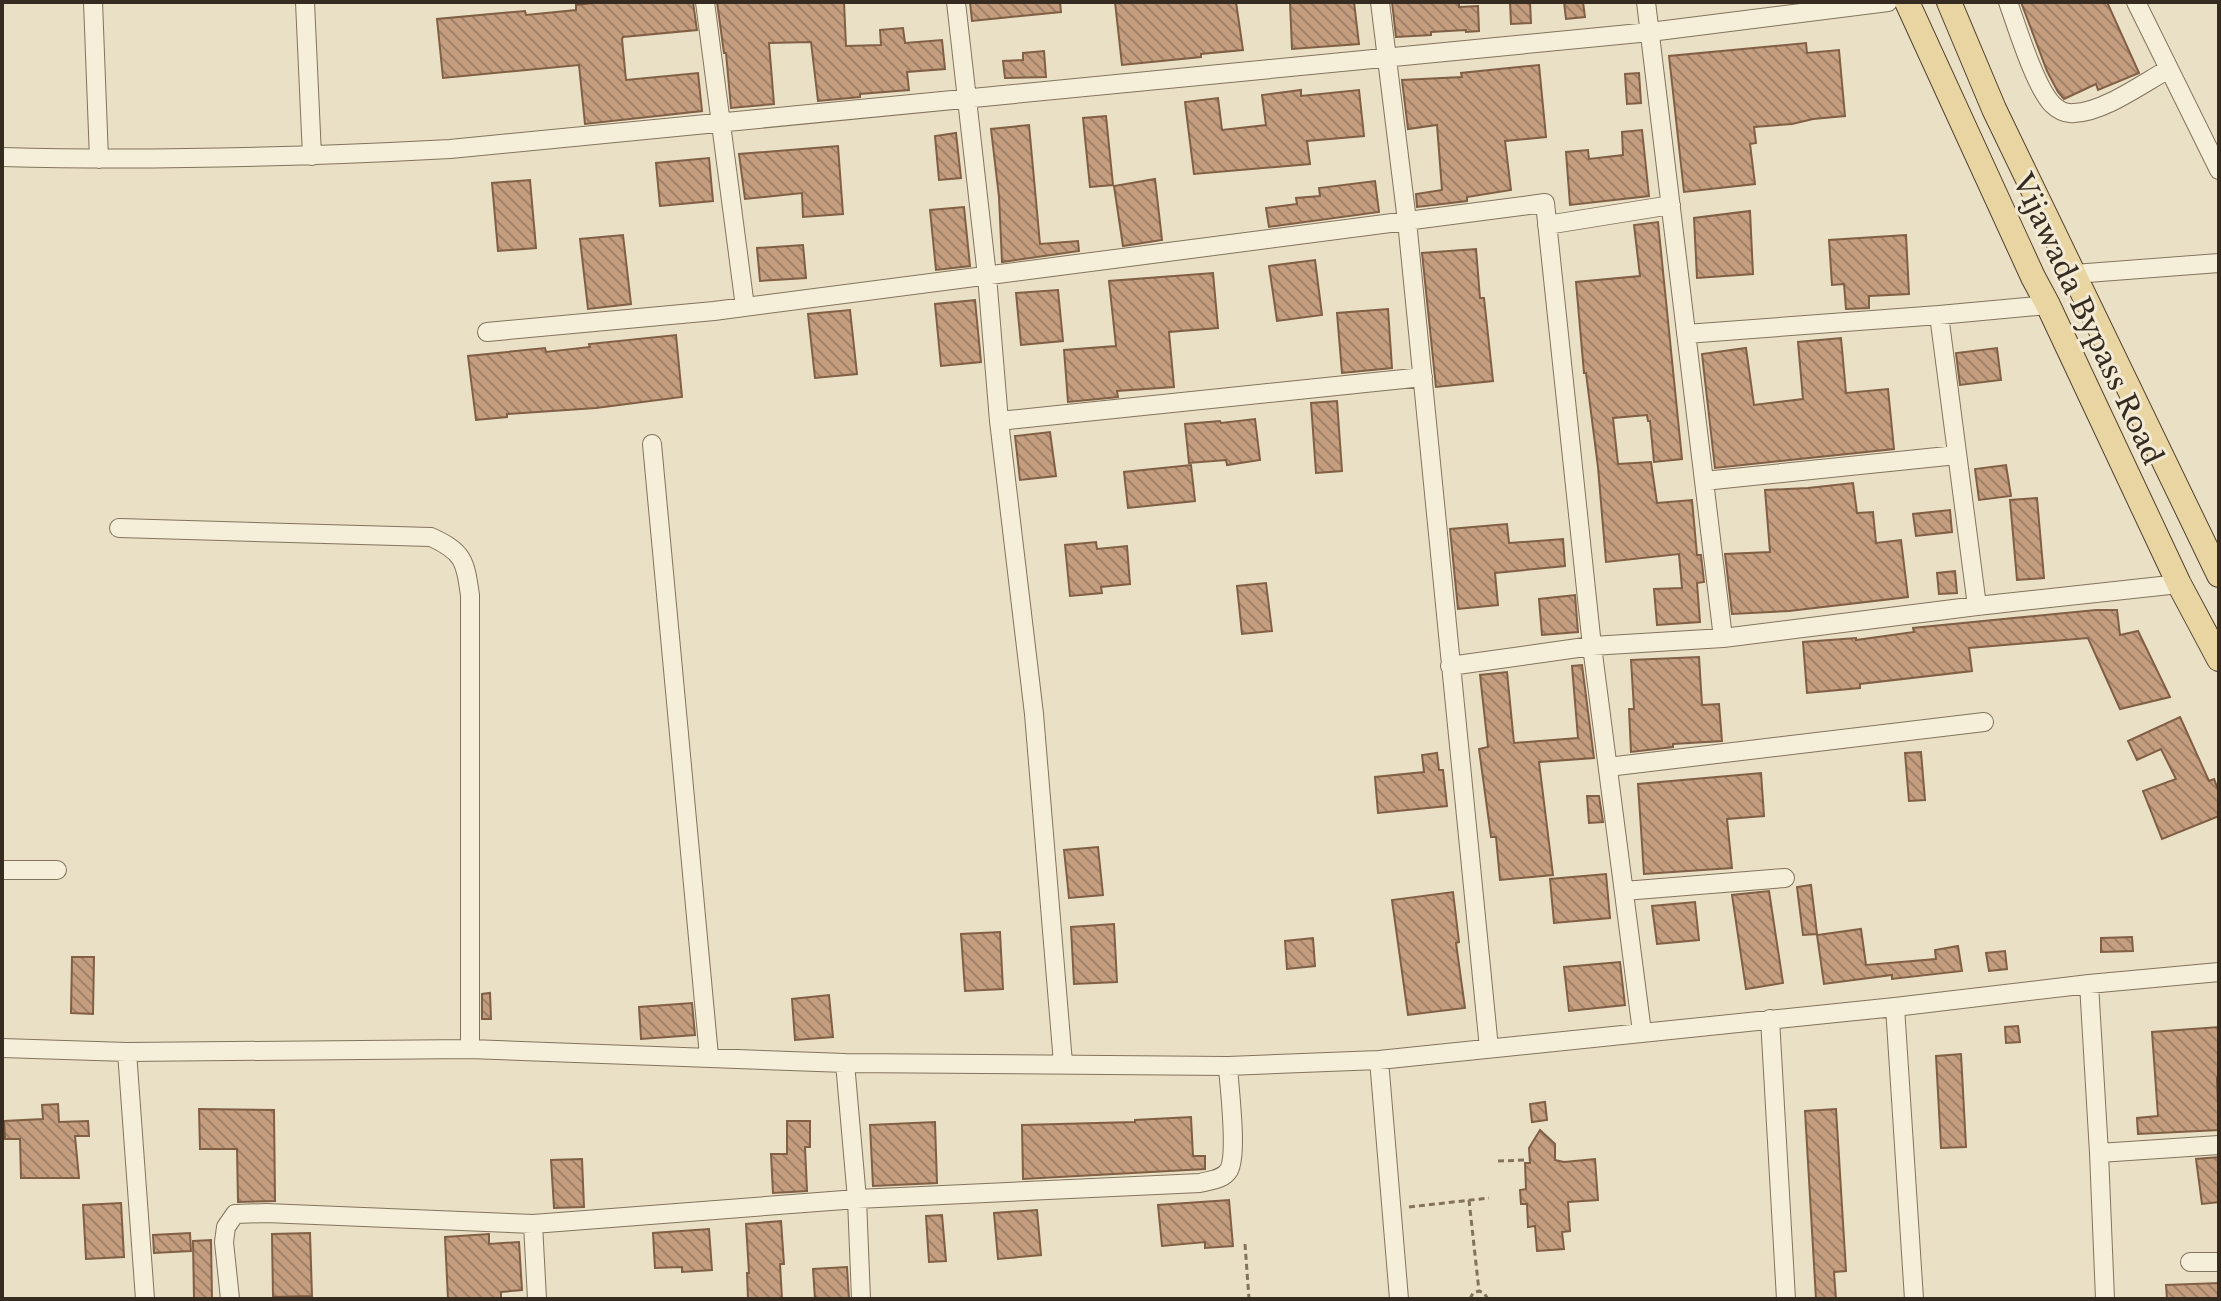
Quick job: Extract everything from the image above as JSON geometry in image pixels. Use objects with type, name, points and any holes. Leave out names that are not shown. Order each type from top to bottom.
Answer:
[{"type":"main road","name":"Vijawada Bypass Road","points":[[1907,2],[2179,584],[2219,659]]},
{"type":"main road","name":"Vijawada Bypass Road","points":[[1949,2],[1994,109],[2219,575]]},
{"type":"street","points":[[93,2],[99,159]]},
{"type":"street","points":[[305,2],[312,156]]},
{"type":"street","points":[[705,2],[745,307]]},
{"type":"street","points":[[956,2],[987,276],[999,421],[1034,714],[1063,1063]]},
{"type":"street","points":[[1380,2],[1407,221],[1489,1048]]},
{"type":"street","points":[[1646,2],[1723,638]]},
{"type":"street","points":[[2,157],[312,156],[450,149],[1650,32],[1888,2]]},
{"type":"street","points":[[2008,2],[2040,85],[2052,104],[2064,113],[2102,106],[2169,69]]},
{"type":"street","points":[[2136,2],[2219,170]]},
{"type":"street","points":[[487,332],[745,307],[1545,203],[1592,646],[1642,1032]]},
{"type":"street","points":[[1547,225],[1671,205]]},
{"type":"street","points":[[2074,274],[2219,263]]},
{"type":"street","points":[[1686,334],[2048,305]]},
{"type":"street","points":[[1939,315],[1977,606]]},
{"type":"street","points":[[999,421],[1423,377]]},
{"type":"street","points":[[652,444],[709,1056]]},
{"type":"street","points":[[1704,481],[1957,455]]},
{"type":"street","points":[[119,528],[431,537],[450,546],[465,564],[470,595],[470,1049]]},
{"type":"street","points":[[1450,666],[1592,646],[1723,638],[2179,584]]},
{"type":"street","points":[[1608,767],[1984,722]]},
{"type":"street","points":[[2,870],[57,870]]},
{"type":"street","points":[[1624,891],[1785,878]]},
{"type":"street","points":[[2,1048],[127,1052],[470,1049],[845,1063],[1228,1066],[1379,1060],[2219,972]]},
{"type":"street","points":[[2089,984],[2105,1299]]},
{"type":"street","points":[[1895,1007],[1914,1299]]},
{"type":"street","points":[[1770,1019],[1786,1299]]},
{"type":"street","points":[[127,1052],[145,1299]]},
{"type":"street","points":[[1379,1060],[1399,1299]]},
{"type":"street","points":[[845,1063],[857,1199],[861,1299]]},
{"type":"street","points":[[230,1299],[224,1242],[226,1227],[235,1214],[533,1224],[857,1199],[1200,1183],[1221,1178],[1229,1169],[1232,1152],[1228,1066]]},
{"type":"street","points":[[2099,1153],[2219,1145]]},
{"type":"street","points":[[533,1224],[537,1299]]},
{"type":"street","points":[[2190,1262],[2219,1262]]},
{"type":"path","points":[[1498,1161],[1526,1160]]},
{"type":"path","points":[[1392,1208],[1489,1198]]},
{"type":"path","points":[[1469,1200],[1479,1291]]},
{"type":"path","points":[[1245,1244],[1249,1299]]},
{"type":"path","points":[[1470,1299],[1473,1293],[1479,1291],[1488,1299]]},
{"type":"building","points":[[693,2],[697,30],[622,39],[626,80],[698,73],[702,111],[585,124],[579,65],[443,78],[437,19],[576,10],[576,5]]},
{"type":"building","points":[[717,2],[844,2],[846,46],[881,45],[880,30],[903,28],[905,43],[942,40],[945,69],[907,72],[909,90],[818,101],[811,42],[769,43],[774,104],[731,108]]},
{"type":"building","points":[[970,2],[1060,2],[1061,12],[972,21]]},
{"type":"building","points":[[1115,2],[1236,2],[1243,50],[1122,65]]},
{"type":"building","points":[[1290,2],[1354,2],[1359,44],[1292,49]]},
{"type":"building","points":[[1392,2],[1459,2],[1459,7],[1478,6],[1479,31],[1431,32],[1431,35],[1396,37]]},
{"type":"building","points":[[1510,2],[1530,2],[1531,23],[1511,24]]},
{"type":"building","points":[[1564,2],[1583,2],[1585,17],[1566,19]]},
{"type":"building","points":[[2021,2],[2107,2],[2139,73],[2098,90],[2096,84],[2064,99],[2047,71]]},
{"type":"building","points":[[1806,43],[1807,53],[1839,50],[1845,116],[1754,127],[1756,143],[1750,144],[1755,184],[1684,192],[1669,56]]},
{"type":"building","points":[[1044,51],[1046,77],[1005,78],[1003,61],[1023,60],[1023,53]]},
{"type":"building","points":[[1539,65],[1546,137],[1505,141],[1511,190],[1467,197],[1467,201],[1417,207],[1416,194],[1442,190],[1437,125],[1408,129],[1402,80],[1462,77],[1461,73]]},
{"type":"building","points":[[1639,73],[1641,103],[1627,104],[1625,74]]},
{"type":"building","points":[[1301,90],[1301,96],[1359,90],[1364,136],[1307,141],[1310,164],[1194,174],[1185,102],[1218,98],[1222,130],[1266,125],[1262,95]]},
{"type":"building","points":[[1106,116],[1113,185],[1090,187],[1083,118]]},
{"type":"building","points":[[1029,125],[1040,244],[1078,241],[1079,251],[1002,262],[991,129]]},
{"type":"building","points":[[1642,130],[1649,196],[1570,205],[1566,152],[1588,150],[1589,159],[1623,155],[1622,132]]},
{"type":"building","points":[[956,133],[961,178],[939,180],[935,136]]},
{"type":"building","points":[[838,146],[843,214],[803,217],[802,193],[745,199],[739,154]]},
{"type":"building","points":[[709,158],[713,201],[660,206],[656,163]]},
{"type":"building","points":[[1155,179],[1162,240],[1123,246],[1114,186]]},
{"type":"building","points":[[530,180],[536,248],[498,251],[492,183]]},
{"type":"building","points":[[1375,181],[1379,212],[1269,227],[1266,208],[1297,204],[1296,198],[1320,196],[1319,188]]},
{"type":"building","points":[[964,207],[970,266],[936,270],[930,210]]},
{"type":"building","points":[[1750,211],[1753,274],[1697,278],[1694,218]]},
{"type":"building","points":[[1658,222],[1682,459],[1654,462],[1647,415],[1613,418],[1618,464],[1651,462],[1657,503],[1692,500],[1697,555],[1701,555],[1704,582],[1697,583],[1700,622],[1657,625],[1654,589],[1682,588],[1679,554],[1606,562],[1576,282],[1640,276],[1634,225]]},
{"type":"building","points":[[623,235],[631,304],[588,309],[580,239]]},
{"type":"building","points":[[1906,235],[1909,294],[1869,296],[1869,308],[1846,309],[1844,284],[1832,285],[1829,240]]},
{"type":"building","points":[[803,245],[806,278],[760,281],[757,248]]},
{"type":"building","points":[[1476,249],[1493,381],[1436,387],[1422,253]]},
{"type":"building","points":[[1315,260],[1322,315],[1277,321],[1269,266]]},
{"type":"building","points":[[1213,273],[1218,328],[1169,332],[1174,387],[1117,391],[1118,397],[1068,402],[1064,350],[1116,346],[1109,281]]},
{"type":"building","points":[[1058,290],[1063,341],[1021,345],[1016,293]]},
{"type":"building","points":[[975,300],[981,362],[941,366],[935,304]]},
{"type":"building","points":[[1388,309],[1392,368],[1342,373],[1337,313]]},
{"type":"building","points":[[850,310],[857,374],[815,378],[808,314]]},
{"type":"building","points":[[676,335],[682,397],[596,408],[507,414],[507,417],[476,420],[468,356],[545,348],[546,352]]},
{"type":"building","points":[[1841,338],[1846,393],[1888,389],[1894,449],[1715,468],[1702,354],[1746,348],[1754,405],[1803,399],[1798,342]]},
{"type":"building","points":[[1997,348],[2001,380],[1960,385],[1956,353]]},
{"type":"building","points":[[1337,401],[1342,471],[1316,473],[1311,403]]},
{"type":"building","points":[[1255,419],[1260,460],[1227,465],[1226,460],[1189,463],[1185,424]]},
{"type":"building","points":[[1050,432],[1056,476],[1020,480],[1015,436]]},
{"type":"building","points":[[1191,465],[1195,501],[1128,508],[1124,472]]},
{"type":"building","points":[[2006,465],[2011,496],[1979,500],[1975,469]]},
{"type":"building","points":[[1853,483],[1857,513],[1873,512],[1876,543],[1901,540],[1908,597],[1789,611],[1732,614],[1725,554],[1770,552],[1765,490]]},
{"type":"building","points":[[2037,498],[2044,578],[2017,580],[2010,500]]},
{"type":"building","points":[[1950,510],[1952,532],[1916,536],[1913,514]]},
{"type":"building","points":[[1507,524],[1509,543],[1563,539],[1565,566],[1495,573],[1498,605],[1458,609],[1450,529]]},
{"type":"building","points":[[1096,542],[1097,549],[1127,546],[1130,584],[1101,587],[1102,593],[1070,596],[1065,545]]},
{"type":"building","points":[[1955,571],[1957,593],[1939,594],[1937,573]]},
{"type":"building","points":[[1266,583],[1272,631],[1242,634],[1237,586]]},
{"type":"building","points":[[1575,595],[1578,632],[1542,635],[1539,599]]},
{"type":"building","points":[[2117,610],[2120,635],[2138,631],[2170,697],[2120,709],[2088,638],[1969,648],[1972,671],[1807,693],[1803,642],[1856,640],[1914,632],[1913,628]]},
{"type":"building","points":[[1699,657],[1702,705],[1719,704],[1722,741],[1673,744],[1673,747],[1631,752],[1629,709],[1634,709],[1631,660]]},
{"type":"building","points":[[1582,665],[1594,758],[1539,762],[1553,875],[1500,880],[1496,837],[1491,837],[1479,749],[1488,747],[1480,675],[1507,672],[1514,743],[1578,738],[1572,666]]},
{"type":"building","points":[[2180,717],[2209,781],[2214,779],[2219,792],[2219,816],[2162,839],[2143,791],[2176,779],[2161,749],[2137,760],[2128,741]]},
{"type":"building","points":[[1921,752],[1925,800],[1909,801],[1905,753]]},
{"type":"building","points":[[1437,753],[1439,770],[1443,770],[1447,806],[1378,813],[1375,777],[1424,772],[1422,755]]},
{"type":"building","points":[[1761,773],[1764,816],[1727,819],[1732,868],[1644,874],[1638,784]]},
{"type":"building","points":[[1587,796],[1599,796],[1603,822],[1589,823]]},
{"type":"building","points":[[1098,847],[1103,895],[1069,898],[1064,850]]},
{"type":"building","points":[[1606,874],[1610,918],[1554,923],[1550,879]]},
{"type":"building","points":[[1811,885],[1817,934],[1803,935],[1797,887]]},
{"type":"building","points":[[1769,891],[1783,983],[1746,989],[1732,895]]},
{"type":"building","points":[[1453,892],[1465,1008],[1408,1015],[1392,900]]},
{"type":"building","points":[[1695,902],[1699,940],[1657,944],[1652,906]]},
{"type":"building","points":[[1114,924],[1117,982],[1074,984],[1071,927]]},
{"type":"building","points":[[1861,929],[1866,965],[1936,959],[1935,950],[1958,946],[1962,971],[1892,979],[1892,975],[1824,984],[1817,935]]},
{"type":"building","points":[[1000,932],[1003,989],[965,991],[961,934]]},
{"type":"building","points":[[2132,937],[2133,951],[2101,952],[2101,938]]},
{"type":"building","points":[[1313,938],[1315,966],[1287,969],[1285,941]]},
{"type":"building","points":[[2005,951],[2007,969],[1989,971],[1986,953]]},
{"type":"building","points":[[72,957],[94,957],[93,1014],[71,1013]]},
{"type":"building","points":[[1620,962],[1625,1005],[1569,1011],[1564,967]]},
{"type":"building","points":[[490,993],[491,1019],[482,1019],[482,994]]},
{"type":"building","points":[[829,995],[833,1037],[795,1040],[792,999]]},
{"type":"building","points":[[692,1003],[695,1035],[641,1039],[639,1007]]},
{"type":"building","points":[[2018,1026],[2020,1042],[2006,1043],[2005,1027]]},
{"type":"building","points":[[2219,1027],[2219,1130],[2138,1134],[2137,1118],[2158,1116],[2152,1032]]},
{"type":"building","points":[[1961,1054],[1966,1147],[1941,1148],[1936,1056]]},
{"type":"building","points":[[1545,1102],[1547,1120],[1532,1122],[1530,1104]]},
{"type":"building","points":[[58,1104],[59,1122],[88,1121],[89,1136],[75,1136],[79,1178],[21,1178],[20,1139],[5,1139],[4,1121],[43,1119],[42,1105]]},
{"type":"building","points":[[199,1109],[274,1110],[275,1201],[238,1202],[237,1149],[200,1149]]},
{"type":"building","points":[[1836,1109],[1846,1271],[1834,1272],[1836,1299],[1816,1299],[1805,1111]]},
{"type":"building","points":[[1191,1117],[1193,1156],[1205,1156],[1205,1169],[1023,1179],[1022,1125]]},
{"type":"building","points":[[787,1121],[810,1121],[810,1147],[805,1147],[807,1191],[773,1193],[771,1154],[787,1154]]},
{"type":"building","points":[[935,1122],[937,1183],[873,1186],[870,1125]]},
{"type":"building","points":[[1540,1130],[1555,1144],[1555,1160],[1595,1159],[1598,1200],[1568,1202],[1570,1231],[1562,1232],[1564,1249],[1537,1251],[1535,1226],[1528,1227],[1527,1204],[1521,1204],[1520,1190],[1526,1189],[1525,1163],[1530,1163],[1529,1148]]},
{"type":"building","points":[[2219,1157],[2219,1202],[2202,1204],[2196,1159]]},
{"type":"building","points":[[582,1159],[584,1207],[554,1208],[551,1160]]},
{"type":"building","points":[[1229,1200],[1233,1246],[1205,1248],[1205,1242],[1162,1246],[1158,1205]]},
{"type":"building","points":[[121,1203],[124,1257],[86,1259],[83,1205]]},
{"type":"building","points":[[1037,1210],[1041,1255],[998,1259],[994,1213]]},
{"type":"building","points":[[942,1215],[946,1261],[929,1262],[926,1216]]},
{"type":"building","points":[[781,1221],[784,1264],[780,1264],[782,1299],[748,1299],[746,1224]]},
{"type":"building","points":[[709,1229],[712,1270],[682,1272],[682,1267],[655,1268],[653,1233]]},
{"type":"building","points":[[190,1233],[191,1251],[154,1253],[153,1235]]},
{"type":"building","points":[[310,1233],[312,1296],[273,1297],[272,1234]]},
{"type":"building","points":[[489,1234],[489,1244],[519,1242],[522,1290],[501,1292],[501,1299],[448,1299],[445,1237]]},
{"type":"building","points":[[211,1240],[212,1299],[194,1299],[193,1241]]},
{"type":"building","points":[[847,1267],[849,1299],[815,1299],[813,1269]]},
{"type":"building","points":[[2219,1283],[2219,1299],[2167,1299],[2166,1285]]}]
